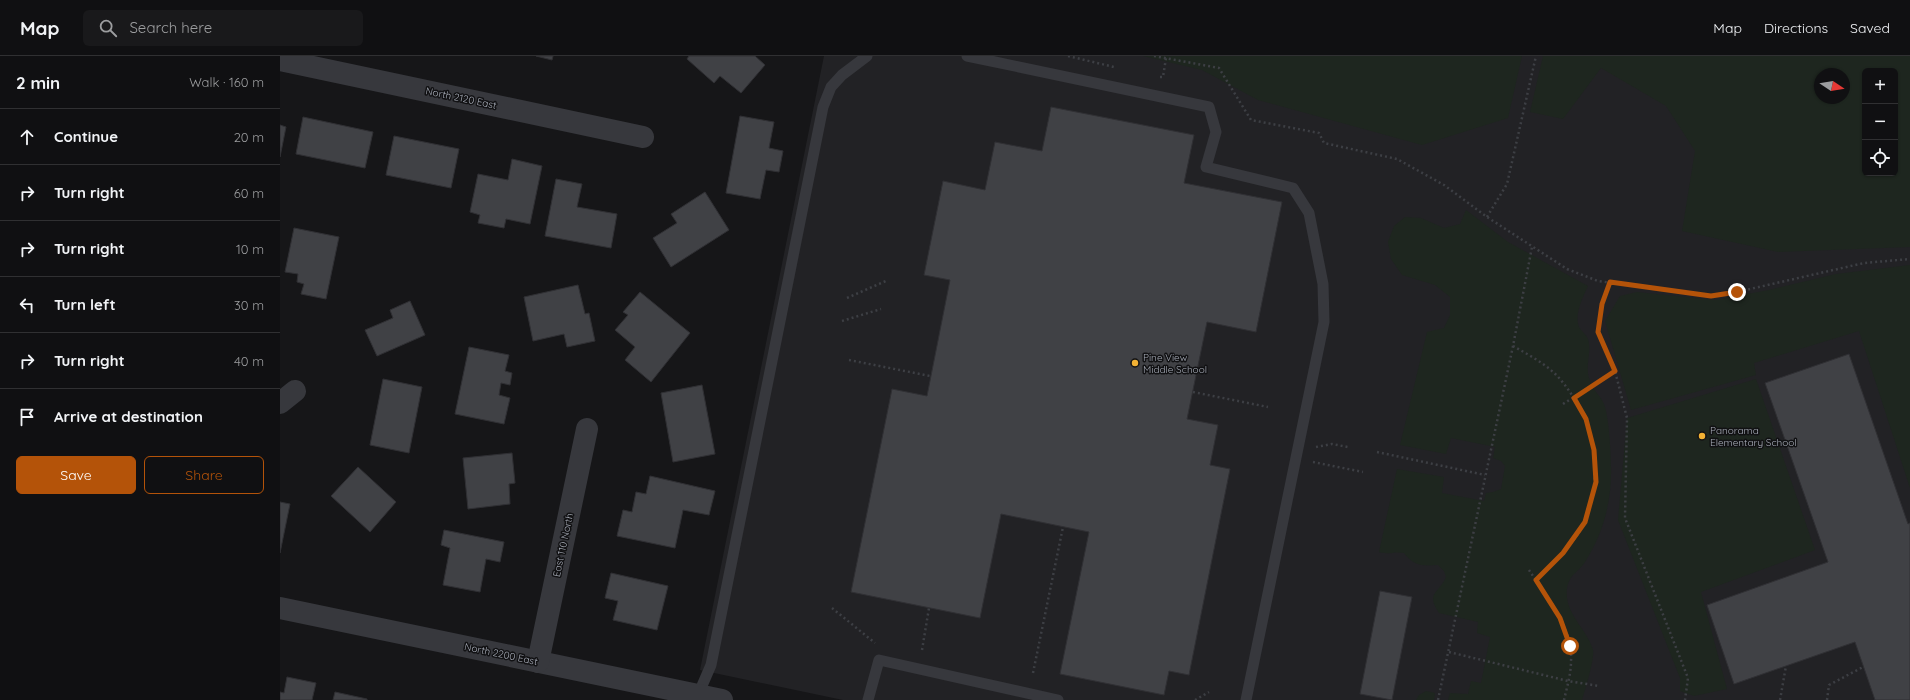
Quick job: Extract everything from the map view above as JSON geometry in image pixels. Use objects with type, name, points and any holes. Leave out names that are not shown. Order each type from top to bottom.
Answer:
[{"type":"street","name":"North 2120 East","points":[[280,60],[643,137]]},
{"type":"street","name":"East 110 North","points":[[538,662],[587,429]]},
{"type":"street","name":"North 2200 East","points":[[280,608],[698,697],[722,700]]},
{"type":"lane","points":[[698,697],[711,665],[823,107],[831,87],[842,75],[867,56]]},
{"type":"lane","points":[[967,56],[1209,107],[1216,132],[1206,167],[1293,188],[1309,213],[1322,284],[1324,322],[1246,700]]},
{"type":"lane","points":[[868,700],[879,660],[1058,700]]},
{"type":"path","points":[[1068,56],[1119,68]]},
{"type":"path","points":[[1154,56],[1220,68],[1251,120],[1319,133],[1324,143],[1398,159],[1444,185],[1487,217],[1567,269],[1598,281],[1711,296],[1737,292],[1864,263],[1910,259]]},
{"type":"path","points":[[1487,217],[1507,184],[1536,56]]},
{"type":"path","points":[[1163,77],[1166,58]]},
{"type":"path","points":[[1438,700],[1513,346],[1532,247]]},
{"type":"path","points":[[846,298],[886,281]]},
{"type":"path","points":[[1610,282],[1602,304],[1598,332],[1615,371],[1627,418],[1625,518],[1688,678],[1685,700]]},
{"type":"path","points":[[842,321],[881,309]]},
{"type":"path","points":[[1513,346],[1538,361],[1559,378],[1574,398],[1586,419],[1594,450],[1596,482],[1585,522],[1563,553],[1536,580]]},
{"type":"path","points":[[850,360],[930,376]]},
{"type":"path","points":[[1563,404],[1615,371]]},
{"type":"path","points":[[1193,392],[1268,407]]},
{"type":"path","points":[[1313,448],[1332,444],[1348,447]]},
{"type":"path","points":[[1377,452],[1485,475]]},
{"type":"path","points":[[1296,458],[1363,472]]},
{"type":"path","points":[[1033,673],[1063,527]]},
{"type":"path","points":[[1529,570],[1567,633],[1571,661],[1564,700]]},
{"type":"path","points":[[832,608],[875,643]]},
{"type":"path","points":[[922,650],[929,608]]},
{"type":"path","points":[[1449,652],[1568,681],[1599,686]]},
{"type":"path","points":[[1780,700],[1786,666]]},
{"type":"path","points":[[1827,700],[1829,685],[1863,667]]},
{"type":"path","points":[[1195,700],[1209,692]]},
{"type":"shaded area","name":"Pine View Middle School","points":[[824,56],[1910,56],[1910,700],[843,700],[700,670]]},
{"type":"shaded area","points":[[1143,56],[1522,56],[1508,118],[1422,145],[1258,100],[1202,70]]},
{"type":"shaded area","points":[[1543,56],[1910,56],[1910,247],[1778,252],[1682,231],[1695,151],[1666,106],[1601,68],[1563,119],[1530,112]]},
{"type":"shaded area","points":[[1466,210],[1508,242],[1588,286],[1578,311],[1578,322],[1579,327],[1588,339],[1589,344],[1588,373],[1590,382],[1604,404],[1606,410],[1610,444],[1611,480],[1608,505],[1597,540],[1585,562],[1570,580],[1567,589],[1569,606],[1593,650],[1591,667],[1582,700],[1448,700],[1450,693],[1468,694],[1471,681],[1481,683],[1490,637],[1477,633],[1478,622],[1439,613],[1433,601],[1433,597],[1446,577],[1444,571],[1438,565],[1415,563],[1404,553],[1379,552],[1397,469],[1444,477],[1442,493],[1484,501],[1486,493],[1501,489],[1505,466],[1501,461],[1493,458],[1495,447],[1451,438],[1446,454],[1400,445],[1427,332],[1444,328],[1450,315],[1450,297],[1435,285],[1402,275],[1391,259],[1388,242],[1394,226],[1405,217],[1421,218],[1444,228],[1460,224]]},
{"type":"shaded area","points":[[1910,265],[1910,488],[1859,331],[1754,363],[1756,375],[1631,410],[1605,321],[1620,296],[1637,292],[1715,300],[1769,290],[1836,274]]},
{"type":"shaded area","points":[[1756,379],[1815,550],[1701,592],[1727,689],[1694,696],[1680,691],[1680,678],[1618,520],[1627,418]]},
{"type":"shaded area","points":[[1426,691],[1435,693],[1434,700],[1416,700],[1419,695]]},
{"type":"building","points":[[536,56],[553,56],[552,60]]},
{"type":"building","points":[[689,56],[755,56],[765,65],[741,93],[720,76],[714,83],[687,59]]},
{"type":"building","points":[[1051,107],[1194,135],[1184,183],[1282,202],[1256,332],[1207,322],[1187,419],[1218,425],[1210,465],[1230,469],[1189,675],[1169,671],[1164,695],[1060,674],[1089,532],[1001,514],[980,618],[851,592],[892,389],[927,396],[950,280],[924,275],[943,181],[985,190],[995,142],[1042,151]]},
{"type":"building","points":[[740,116],[774,122],[769,148],[783,151],[779,172],[766,170],[760,199],[726,193]]},
{"type":"building","points":[[303,117],[373,132],[365,168],[296,154]]},
{"type":"building","points":[[280,125],[286,127],[280,157]]},
{"type":"building","points":[[394,136],[459,149],[451,188],[386,175]]},
{"type":"building","points":[[512,159],[542,166],[530,224],[506,219],[504,228],[478,223],[480,215],[470,212],[478,174],[508,180]]},
{"type":"building","points":[[556,179],[582,184],[577,207],[617,214],[611,248],[545,236]]},
{"type":"building","points":[[705,192],[729,230],[671,267],[653,238],[677,223],[671,214]]},
{"type":"building","points":[[294,228],[339,237],[326,299],[301,294],[304,284],[297,282],[298,274],[285,272]]},
{"type":"building","points":[[578,285],[585,314],[589,313],[595,341],[567,347],[564,334],[533,341],[524,297]]},
{"type":"building","points":[[640,292],[690,333],[651,382],[625,360],[635,347],[615,330],[628,315],[623,312]]},
{"type":"building","points":[[410,301],[425,335],[377,356],[365,330],[393,318],[390,310]]},
{"type":"building","points":[[469,347],[509,355],[505,371],[512,373],[510,385],[501,383],[499,395],[510,398],[504,424],[455,414]]},
{"type":"building","points":[[1849,354],[1908,524],[1910,523],[1910,700],[1875,700],[1855,642],[1734,684],[1707,605],[1828,562],[1765,383]]},
{"type":"building","points":[[383,379],[422,387],[409,453],[370,445]]},
{"type":"building","points":[[702,385],[715,454],[673,462],[661,393]]},
{"type":"building","points":[[512,453],[515,483],[509,484],[510,504],[468,509],[463,458]]},
{"type":"building","points":[[358,467],[396,502],[370,532],[331,496]]},
{"type":"building","points":[[650,476],[715,491],[709,515],[683,510],[675,548],[617,536],[623,510],[632,512],[636,492],[646,494]]},
{"type":"building","points":[[280,502],[290,504],[280,553]]},
{"type":"building","points":[[444,530],[504,542],[500,562],[486,559],[480,592],[443,585],[450,548],[441,545]]},
{"type":"building","points":[[611,573],[668,586],[657,630],[613,620],[618,601],[605,598]]},
{"type":"building","points":[[1380,591],[1412,597],[1392,700],[1360,694]]},
{"type":"building","points":[[287,677],[316,683],[312,700],[280,700],[280,692],[284,693]]},
{"type":"building","points":[[335,692],[367,699],[367,700],[333,700]]},
{"type":"place","name":"Pine View Middle School","points":[[1135,363]]},
{"type":"place","name":"Panorama Elementary School","points":[[1702,436]]},
{"type":"route","points":[[1570,646],[1567,633],[1560,618],[1536,580],[1563,553],[1585,522],[1596,482],[1594,450],[1586,419],[1574,398],[1615,371],[1605,344],[1598,332],[1602,304],[1610,282],[1711,296],[1737,292]]}]
